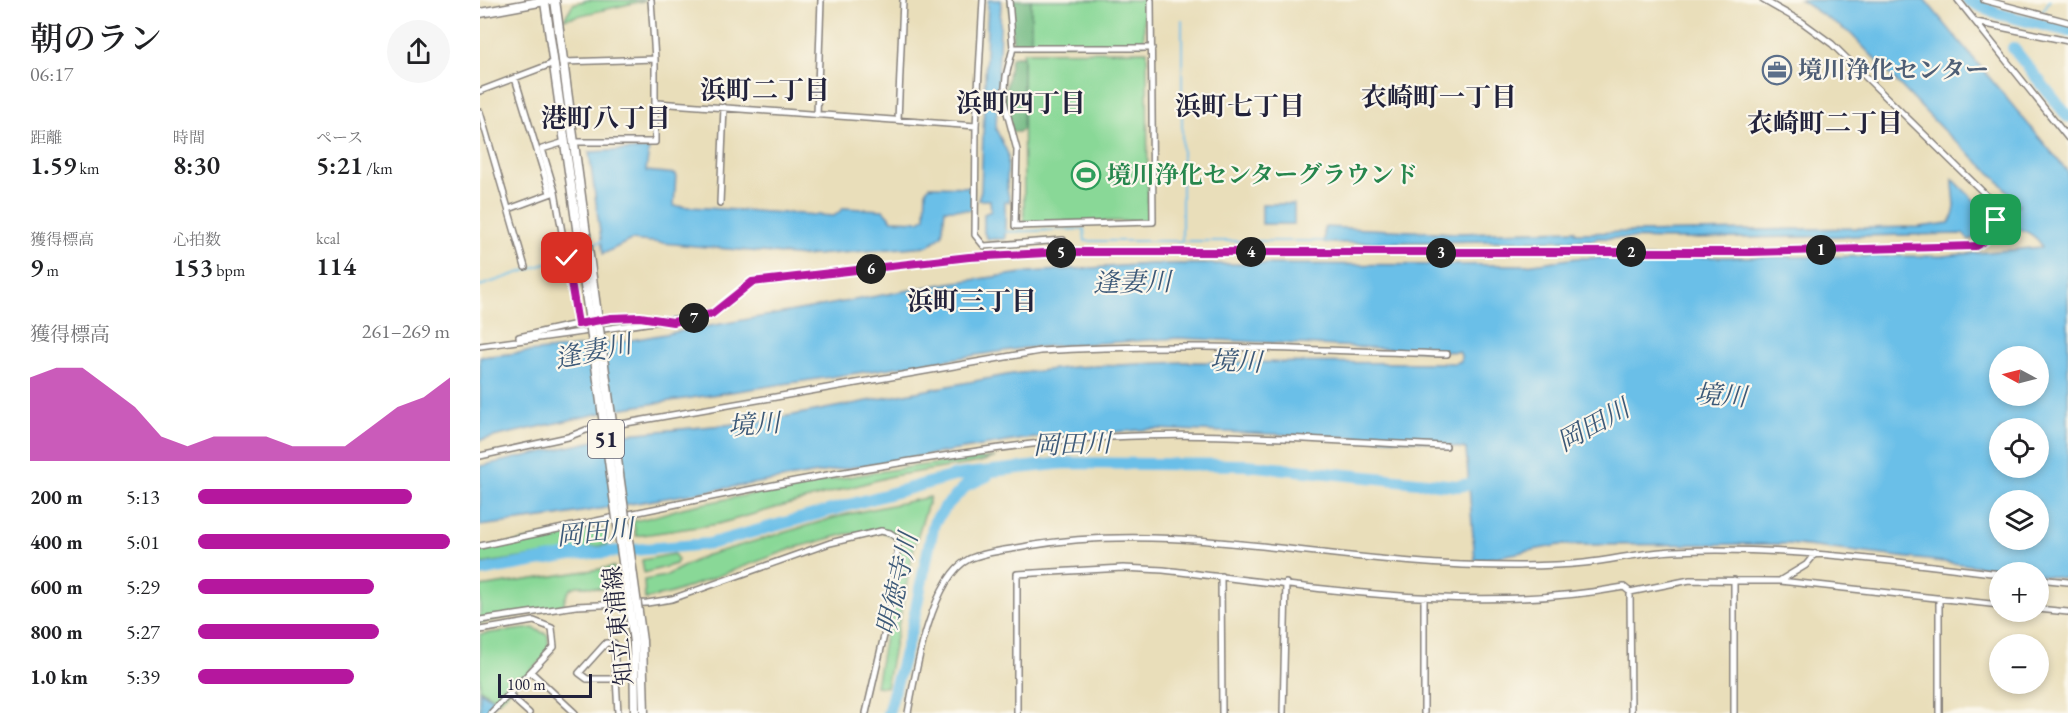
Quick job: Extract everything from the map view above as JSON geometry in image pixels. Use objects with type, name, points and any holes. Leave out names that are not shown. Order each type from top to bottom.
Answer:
[{"type":"main road","points":[[480,14],[551,1]]},
{"type":"main road","name":"知立東浦線","points":[[551,1],[638,642],[644,713]]},
{"type":"main road","name":"知立東浦線","points":[[635,713],[638,642]]},
{"type":"street","points":[[578,324],[566,249],[542,149],[569,142],[655,141],[657,103],[651,0]]},
{"type":"street","points":[[817,115],[821,0]]},
{"type":"street","points":[[898,120],[903,0]]},
{"type":"street","points":[[983,0],[976,126],[975,235],[984,246],[1063,240],[1064,252]]},
{"type":"street","points":[[1008,0],[1013,48],[1006,76],[1004,101],[1017,150],[1015,226],[1153,222],[1151,0]]},
{"type":"street","points":[[483,345],[673,322],[712,314],[752,282],[969,257],[1064,252],[1751,252],[1975,246],[1986,240],[1995,231],[1996,212],[1990,199],[1832,44],[1802,21],[1763,0]]},
{"type":"street","points":[[1958,0],[2068,138]]},
{"type":"street","points":[[1984,0],[2003,7],[2068,22]]},
{"type":"street","points":[[2003,7],[2008,0]]},
{"type":"street","points":[[1976,22],[2068,41]]},
{"type":"street","points":[[1013,48],[1152,48]]},
{"type":"street","points":[[480,91],[559,63],[654,59]]},
{"type":"street","points":[[515,78],[552,192]]},
{"type":"street","points":[[657,103],[976,126]]},
{"type":"street","points":[[720,204],[724,108]]},
{"type":"street","points":[[480,112],[525,267]]},
{"type":"street","points":[[509,209],[552,192]]},
{"type":"street","points":[[483,345],[611,318],[640,317],[673,322]]},
{"type":"street","points":[[480,456],[568,437],[586,430],[1040,351],[1165,345],[1447,354]]},
{"type":"street","points":[[480,546],[680,503],[954,454],[1032,444],[1140,438],[1220,437],[1446,446]]},
{"type":"street","points":[[480,620],[576,606],[647,603],[672,599],[830,543],[870,532],[890,532],[899,539],[897,570],[866,713]]},
{"type":"street","points":[[908,713],[936,604],[954,572],[969,560],[987,553],[1057,541],[1142,537],[1364,559],[1463,565],[1586,563],[1673,551],[1754,550],[1815,554],[1989,573]]},
{"type":"street","points":[[1780,581],[1806,565],[1815,554]]},
{"type":"street","points":[[1017,713],[1017,574],[1124,568],[1424,598],[1533,598],[1584,594],[1624,587],[1630,592],[1631,713]]},
{"type":"street","points":[[1221,576],[1222,713]]},
{"type":"street","points":[[1630,592],[1690,580],[1780,581],[1989,604]]},
{"type":"street","points":[[1734,580],[1734,713]]},
{"type":"street","points":[[2049,580],[2068,582]]},
{"type":"street","points":[[1283,713],[1286,583]]},
{"type":"street","points":[[1424,598],[1424,713]]},
{"type":"street","points":[[1939,598],[1939,713]]},
{"type":"street","points":[[2049,610],[2068,612]]},
{"type":"street","points":[[480,630],[534,621],[552,628],[554,647],[491,713]]},
{"type":"street","points":[[616,679],[587,680],[579,673],[606,643],[614,643],[618,713]]},
{"type":"street","points":[[531,672],[575,713]]},
{"type":"street","points":[[509,694],[529,713]]},
{"type":"green space","points":[[588,0],[647,0],[564,19],[573,4]]},
{"type":"green space","points":[[1009,0],[1031,0],[1031,44],[1013,45]]},
{"type":"green space","points":[[1031,0],[1144,0],[1144,44],[1031,44]]},
{"type":"green space","name":"境川浄化センターグラウンド","points":[[1147,51],[1148,221],[1024,222],[1023,52]]},
{"type":"green space","points":[[1023,56],[1023,129],[1019,132],[1012,132],[1004,101],[1011,58]]},
{"type":"green space","points":[[996,457],[980,462],[892,476],[718,524],[636,536],[633,521],[688,507],[808,484],[883,471]]},
{"type":"green space","points":[[930,497],[914,547],[886,687],[876,686],[897,570],[899,539],[881,531],[846,534],[794,548],[672,593],[645,599],[644,580],[665,576],[704,556],[844,515]]},
{"type":"green space","points":[[607,529],[607,545],[480,564],[480,550],[550,535]]},
{"type":"green space","points":[[674,554],[678,560],[676,564],[644,573],[642,560]]},
{"type":"green space","points":[[614,567],[613,580],[604,589],[573,587],[563,606],[480,623],[480,587]]},
{"type":"green space","points":[[533,628],[548,635],[549,653],[499,701],[480,689],[480,634]]},
{"type":"water","points":[[988,0],[1001,0],[996,129],[1008,154],[1007,189],[1010,202],[1005,202],[1005,239],[988,239],[984,233],[984,214],[991,211],[990,200],[978,200],[981,190]]},
{"type":"water","points":[[1800,0],[1925,0],[2068,172],[2068,579],[2049,576],[2049,562],[1989,562],[1989,567],[1789,544],[1559,545],[1475,561],[1466,449],[1417,440],[1153,429],[1024,439],[557,516],[480,526],[480,466],[627,434],[756,422],[1012,374],[1074,367],[1184,362],[1456,363],[1461,361],[1461,355],[1459,352],[1179,338],[1024,348],[624,408],[480,440],[480,357],[615,343],[949,283],[1030,272],[1151,264],[1526,265],[1577,258],[1942,256],[2042,247],[2032,235],[2008,225],[2007,208],[2019,205],[1996,178],[1942,129],[1851,34]]},
{"type":"water","points":[[649,149],[646,171],[676,174],[674,206],[834,216],[844,208],[883,210],[892,220],[920,221],[925,217],[926,190],[930,186],[973,187],[972,210],[945,209],[942,235],[928,246],[803,256],[631,240],[603,254],[589,152]]},
{"type":"water","points":[[1953,179],[1983,209],[1985,220],[1978,231],[1979,237],[1969,240],[1963,234],[1324,243],[1324,227],[1457,233],[1575,230],[1576,233],[1919,227],[1949,223],[1955,207]]},
{"type":"water","points":[[1262,204],[1294,204],[1294,224],[1262,224]]},
{"type":"water","points":[[480,691],[497,702],[485,713],[480,713]]},
{"type":"waterway","points":[[1968,0],[1995,13],[2068,31]]},
{"type":"waterway","points":[[2042,12],[2050,0]]},
{"type":"waterway","points":[[1182,20],[1182,239]]},
{"type":"waterway","points":[[2013,48],[2068,117]]},
{"type":"waterway","points":[[1984,217],[2008,217]]},
{"type":"waterway","points":[[1003,232],[1084,229],[1085,241],[1325,241]]},
{"type":"waterway","points":[[590,245],[602,241]]},
{"type":"waterway","points":[[480,286],[551,262],[576,248]]},
{"type":"waterway","name":"岡田川","points":[[480,571],[570,555],[709,544],[957,475],[1065,463],[1246,465],[1458,486],[1484,482]]},
{"type":"waterway","name":"明徳寺川","points":[[888,713],[912,627],[934,523],[945,507],[967,485],[987,476]]},
{"type":"place","name":"境川浄化センター","points":[[1777,70]]},
{"type":"place","name":"境川浄化センターグラウンド","points":[[1086,175]]},
{"type":"district","name":"浜町二丁目","points":[[765,90]]},
{"type":"district","name":"衣崎町一丁目","points":[[1439,97]]},
{"type":"district","name":"浜町四丁目","points":[[1021,103]]},
{"type":"district","name":"浜町七丁目","points":[[1240,106]]},
{"type":"district","name":"港町八丁目","points":[[606,118]]},
{"type":"district","name":"衣崎町二丁目","points":[[1825,123]]},
{"type":"district","name":"浜町三丁目","points":[[972,301]]},
{"type":"route","points":[[567,258],[578,324],[611,318],[640,317],[673,322],[712,314],[752,282],[969,257],[1064,252],[1751,252],[1975,246],[1995,231],[1996,220]]},
{"type":"water label","name":"逢妻川","points":[[1132,282]]},
{"type":"water label","name":"逢妻川","points":[[593,351]]},
{"type":"water label","name":"境川","points":[[1236,361]]},
{"type":"water label","name":"境川","points":[[1721,395]]},
{"type":"water label","name":"境川","points":[[754,424]]}]
